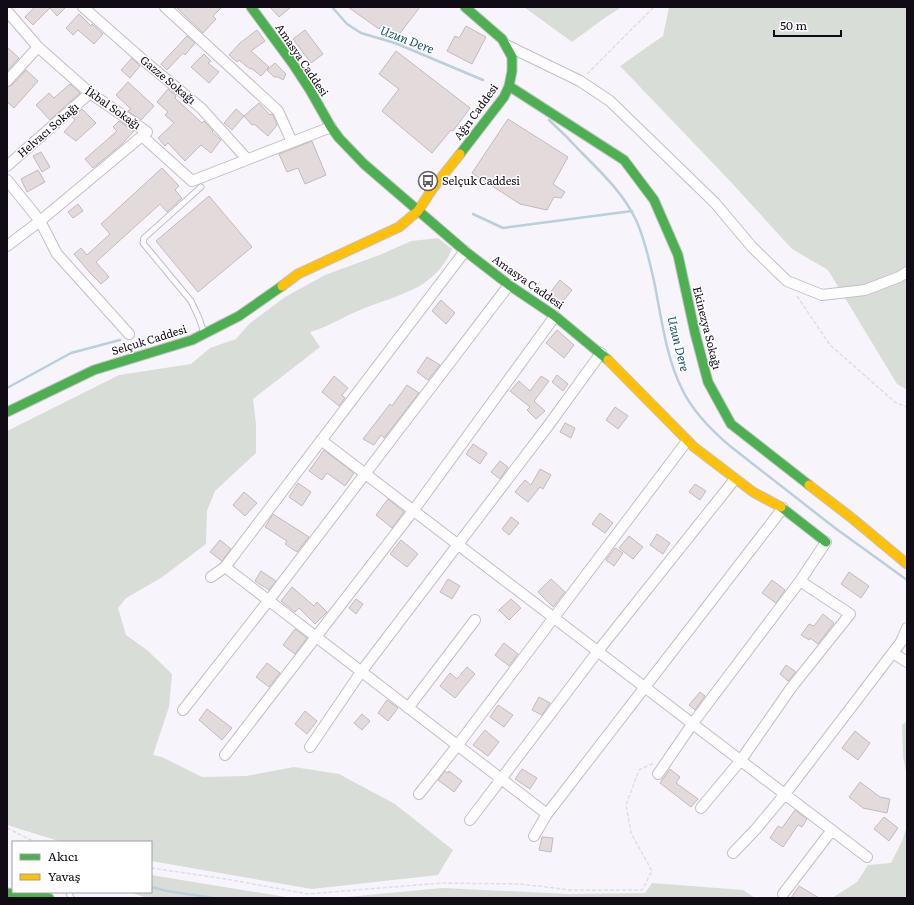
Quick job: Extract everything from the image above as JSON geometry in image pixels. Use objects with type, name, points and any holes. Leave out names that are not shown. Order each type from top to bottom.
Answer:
[{"type":"main road","name":"Amasya Caddesi","points":[[250,7],[293,64],[331,127],[339,138],[364,164],[465,251],[508,285],[555,316],[601,353],[687,441],[735,479],[753,492],[783,508],[826,542]]},
{"type":"main road","name":"Ağrı Caddesi","points":[[418,211],[433,188],[490,117],[504,97],[509,86],[512,71],[512,57],[506,45],[502,39],[465,7]]},
{"type":"main road","name":"Ekinezya Sokağı","points":[[509,86],[624,160],[654,200],[678,255],[695,333],[708,382],[731,424],[853,519],[907,564]]},
{"type":"main road","name":"Selçuk Caddesi","points":[[7,412],[94,370],[192,340],[240,316],[298,274],[400,227],[418,211]]},
{"type":"main road","points":[[7,893],[49,898]]},
{"type":"street","name":"Gazze Sokağı","points":[[84,7],[142,59],[201,108],[247,159]]},
{"type":"street","points":[[165,7],[278,111],[292,142]]},
{"type":"street","name":"İkbal Sokağı","points":[[7,11],[38,47],[90,93],[147,132],[142,136],[192,181],[331,127]]},
{"type":"street","points":[[506,45],[580,81],[610,101],[715,203],[752,247],[786,281],[822,295],[865,290],[899,277],[907,272]]},
{"type":"street","points":[[7,81],[38,47]]},
{"type":"street","name":"Helvacı Sokağı","points":[[7,166],[90,93]]},
{"type":"street","points":[[7,246],[40,221],[142,136]]},
{"type":"street","points":[[7,180],[40,221],[57,254],[129,334]]},
{"type":"street","points":[[211,577],[225,567],[465,251]]},
{"type":"street","points":[[182,710],[269,600],[508,285]]},
{"type":"street","points":[[225,755],[413,511],[555,316]]},
{"type":"street","points":[[310,747],[361,672],[548,426],[601,353]]},
{"type":"street","points":[[321,440],[867,857]]},
{"type":"street","points":[[419,794],[457,746],[687,441]]},
{"type":"street","points":[[470,820],[598,652],[735,479]]},
{"type":"street","points":[[534,836],[547,814],[646,688],[783,508]]},
{"type":"street","points":[[658,774],[693,723],[800,581],[826,542]]},
{"type":"street","points":[[225,567],[547,814]]},
{"type":"street","points":[[701,808],[741,760],[791,688],[850,614],[800,581]]},
{"type":"street","points":[[408,708],[475,620]]},
{"type":"street","points":[[733,853],[756,829],[785,794],[902,642],[907,628]]},
{"type":"street","points":[[893,653],[907,662]]},
{"type":"street","points":[[783,894],[832,830]]},
{"type":"lane","points":[[201,187],[144,238],[143,243],[191,301],[199,318],[204,334]]},
{"type":"path","points":[[580,81],[654,7]]},
{"type":"path","points":[[795,294],[830,345],[896,403],[907,407]]},
{"type":"path","points":[[152,868],[226,879],[308,894],[442,883],[521,884],[570,890],[642,890],[652,870],[631,833],[626,805],[639,770],[670,756]]},
{"type":"path","points":[[7,828],[33,841]]},
{"type":"shaded area","points":[[524,7],[622,7],[572,42]]},
{"type":"shaded area","points":[[669,7],[907,7],[907,390],[897,384],[828,270],[792,249],[729,180],[620,66],[663,36]]},
{"type":"shaded area","points":[[438,238],[452,249],[442,266],[422,285],[310,332],[320,347],[253,399],[256,424],[256,453],[215,491],[207,511],[206,544],[161,578],[126,598],[118,608],[126,635],[147,650],[172,674],[169,707],[153,755],[162,757],[202,777],[246,776],[294,767],[339,774],[395,804],[453,850],[438,875],[312,889],[152,861],[152,841],[59,841],[7,825],[7,431],[119,375],[191,364],[210,348],[236,339],[249,324],[285,297],[325,275],[382,254],[411,241]]},
{"type":"shaded area","points":[[907,721],[907,776],[903,757],[902,725]]},
{"type":"shaded area","points":[[907,826],[907,898],[832,898],[857,882],[868,865],[891,863],[902,841]]},
{"type":"shaded area","points":[[152,875],[292,898],[148,898],[132,893],[152,893]]},
{"type":"shaded area","points":[[652,883],[743,890],[755,898],[336,898],[442,888],[569,894],[645,893]]},
{"type":"building","points":[[35,7],[66,7],[57,16],[50,8],[33,25],[25,17]]},
{"type":"building","points":[[176,7],[222,7],[213,16],[216,19],[203,33]]},
{"type":"building","points":[[270,7],[291,7],[279,17]]},
{"type":"building","points":[[348,7],[420,7],[397,37],[382,25],[379,29]]},
{"type":"building","points":[[79,14],[91,26],[92,24],[103,34],[94,44],[78,30],[73,35],[66,28]]},
{"type":"building","points":[[466,26],[486,37],[472,64],[447,51],[455,36],[459,38]]},
{"type":"building","points":[[257,30],[265,41],[251,51],[269,67],[261,76],[239,60],[237,62],[229,55],[240,43]]},
{"type":"building","points":[[305,30],[323,54],[311,63],[293,39]]},
{"type":"building","points":[[187,36],[195,43],[185,55],[183,53],[167,70],[161,64]]},
{"type":"building","points":[[7,47],[19,58],[7,71]]},
{"type":"building","points":[[396,51],[470,108],[453,131],[451,130],[432,153],[382,111],[399,89],[379,74]]},
{"type":"building","points":[[204,54],[211,61],[208,63],[219,72],[209,83],[191,67]]},
{"type":"building","points":[[132,58],[140,66],[130,78],[121,70]]},
{"type":"building","points":[[275,63],[286,74],[283,80],[278,77],[274,77],[267,70]]},
{"type":"building","points":[[26,70],[38,81],[14,108],[7,102],[7,87],[12,85]]},
{"type":"building","points":[[128,82],[154,106],[141,120],[128,111],[131,109],[116,95]]},
{"type":"building","points":[[70,84],[80,93],[50,120],[36,105],[49,93],[54,98]]},
{"type":"building","points":[[168,89],[176,96],[175,98],[202,123],[204,121],[213,131],[212,132],[221,140],[211,153],[201,145],[185,161],[168,143],[165,146],[158,138],[174,123],[165,115],[168,112],[157,102]]},
{"type":"building","points":[[259,103],[270,115],[273,115],[277,125],[268,136],[254,124],[252,125],[244,116]]},
{"type":"building","points":[[82,109],[96,123],[76,141],[64,132],[75,120],[72,117]]},
{"type":"building","points":[[236,109],[244,116],[232,130],[224,123]]},
{"type":"building","points":[[508,119],[568,157],[553,184],[565,192],[561,198],[554,197],[547,210],[520,204],[472,173]]},
{"type":"building","points":[[119,121],[134,131],[121,145],[93,168],[85,159],[117,131],[113,127]]},
{"type":"building","points":[[312,141],[326,175],[305,184],[298,168],[287,172],[279,154]]},
{"type":"building","points":[[41,152],[50,167],[42,172],[33,156]]},
{"type":"building","points":[[162,168],[179,186],[175,190],[182,198],[167,212],[160,204],[96,262],[109,277],[101,284],[74,254],[81,248],[87,255],[110,234],[101,224]]},
{"type":"building","points":[[38,170],[45,182],[27,192],[21,179]]},
{"type":"building","points":[[209,196],[252,247],[198,292],[156,241]]},
{"type":"building","points":[[78,204],[83,211],[73,218],[68,212]]},
{"type":"building","points":[[560,280],[572,290],[560,305],[548,295]]},
{"type":"building","points":[[441,300],[455,313],[446,324],[432,311]]},
{"type":"building","points":[[557,330],[574,345],[564,358],[546,343]]},
{"type":"building","points":[[427,357],[440,365],[428,380],[417,372]]},
{"type":"building","points":[[557,375],[568,384],[563,391],[552,382]]},
{"type":"building","points":[[334,376],[348,388],[342,395],[345,398],[339,406],[322,392]]},
{"type":"building","points":[[541,376],[549,381],[534,401],[545,411],[536,419],[527,410],[530,407],[510,391],[519,381],[530,391]]},
{"type":"building","points":[[407,385],[419,393],[384,438],[381,435],[374,445],[363,439],[390,404],[392,406]]},
{"type":"building","points":[[615,407],[628,416],[618,429],[606,420]]},
{"type":"building","points":[[565,423],[575,428],[571,438],[560,432]]},
{"type":"building","points":[[473,444],[487,453],[480,464],[466,454]]},
{"type":"building","points":[[324,450],[354,473],[345,486],[327,473],[322,480],[309,471]]},
{"type":"building","points":[[500,461],[508,467],[500,479],[491,472]]},
{"type":"building","points":[[540,469],[551,475],[543,489],[540,487],[528,502],[515,492],[525,480],[531,485]]},
{"type":"building","points":[[298,483],[311,492],[302,506],[289,497]]},
{"type":"building","points":[[695,484],[706,491],[700,500],[689,492]]},
{"type":"building","points":[[244,492],[257,503],[245,516],[233,505]]},
{"type":"building","points":[[388,499],[404,512],[392,528],[376,515]]},
{"type":"building","points":[[600,513],[613,523],[605,533],[592,524]]},
{"type":"building","points":[[273,514],[309,537],[297,552],[285,544],[287,541],[265,527]]},
{"type":"building","points":[[511,517],[519,523],[509,535],[502,529]]},
{"type":"building","points":[[657,534],[670,543],[663,554],[650,545]]},
{"type":"building","points":[[629,536],[643,547],[633,559],[619,548]]},
{"type":"building","points":[[220,540],[231,549],[222,561],[210,552]]},
{"type":"building","points":[[401,540],[418,554],[407,567],[390,554]]},
{"type":"building","points":[[615,548],[623,553],[614,566],[606,560]]},
{"type":"building","points":[[261,571],[276,581],[269,590],[255,581]]},
{"type":"building","points":[[849,572],[869,586],[861,598],[841,584]]},
{"type":"building","points":[[448,579],[460,586],[452,599],[440,592]]},
{"type":"building","points":[[551,579],[565,592],[553,607],[538,592]]},
{"type":"building","points":[[772,580],[785,590],[776,603],[762,593]]},
{"type":"building","points":[[292,587],[314,606],[317,602],[327,612],[315,624],[299,608],[295,612],[281,601]]},
{"type":"building","points":[[356,599],[363,604],[356,614],[349,608]]},
{"type":"building","points":[[511,599],[521,608],[509,620],[499,610]]},
{"type":"building","points":[[823,614],[834,623],[818,644],[810,638],[809,640],[801,635],[809,624],[814,626]]},
{"type":"building","points":[[295,629],[307,638],[295,654],[283,645]]},
{"type":"building","points":[[504,643],[518,654],[509,666],[495,655]]},
{"type":"building","points":[[267,663],[280,673],[269,687],[256,677]]},
{"type":"building","points":[[786,665],[796,672],[788,681],[780,674]]},
{"type":"building","points":[[467,667],[475,674],[455,698],[440,686],[450,673],[457,679]]},
{"type":"building","points":[[700,692],[705,696],[695,710],[689,705]]},
{"type":"building","points":[[539,697],[550,703],[542,715],[532,710]]},
{"type":"building","points":[[387,700],[398,708],[388,721],[378,713]]},
{"type":"building","points":[[498,705],[513,715],[504,727],[490,717]]},
{"type":"building","points":[[207,709],[232,728],[222,740],[199,720]]},
{"type":"building","points":[[305,711],[317,721],[307,734],[295,724]]},
{"type":"building","points":[[362,714],[370,721],[362,730],[354,723]]},
{"type":"building","points":[[485,730],[499,742],[488,756],[473,745]]},
{"type":"building","points":[[855,731],[870,743],[858,760],[842,748]]},
{"type":"building","points":[[522,769],[537,778],[530,789],[515,779]]},
{"type":"building","points":[[670,769],[680,777],[676,783],[698,799],[691,807],[660,783]]},
{"type":"building","points":[[445,771],[448,773],[449,771],[462,781],[454,792],[438,780]]},
{"type":"building","points":[[860,782],[880,797],[890,799],[887,813],[863,808],[849,797]]},
{"type":"building","points":[[795,810],[807,819],[802,827],[798,825],[783,847],[770,838],[778,826],[782,828]]},
{"type":"building","points":[[884,817],[898,828],[889,841],[874,829]]},
{"type":"building","points":[[542,837],[553,838],[551,852],[539,850]]},
{"type":"building","points":[[799,886],[819,898],[791,898]]},
{"type":"waterway","name":"Uzun Dere","points":[[332,7],[347,24],[361,33],[395,43],[483,80]]},
{"type":"waterway","name":"Uzun Dere","points":[[549,120],[612,184],[631,210],[642,235],[648,257],[668,350],[676,377],[686,397],[697,413],[709,427],[730,446],[835,528],[907,580]]},
{"type":"waterway","points":[[473,214],[503,228],[632,211]]},
{"type":"waterway","points":[[7,388],[71,353],[120,340]]},
{"type":"waterway","points":[[152,887],[214,898]]},
{"type":"traffic: fast","points":[[251,7],[293,64],[331,127],[339,138],[364,164],[465,251],[509,285],[555,316],[608,360]]},
{"type":"traffic: fast","points":[[460,154],[504,97],[509,86],[512,71],[512,57],[502,39],[465,7]]},
{"type":"traffic: fast","points":[[509,86],[624,160],[654,200],[678,255],[695,333],[708,382],[731,424],[809,485]]},
{"type":"traffic: fast","points":[[7,412],[94,370],[192,340],[239,316],[282,286]]},
{"type":"traffic: fast","points":[[781,507],[826,542]]},
{"type":"traffic: fast","points":[[7,893],[49,898]]},
{"type":"traffic: slow","points":[[282,286],[298,274],[399,227],[418,211],[433,188],[460,154]]},
{"type":"traffic: slow","points":[[608,360],[694,447],[753,492],[781,507]]},
{"type":"traffic: slow","points":[[809,485],[907,564]]},
{"type":"place","name":"Selçuk Caddesi","points":[[428,181]]}]
